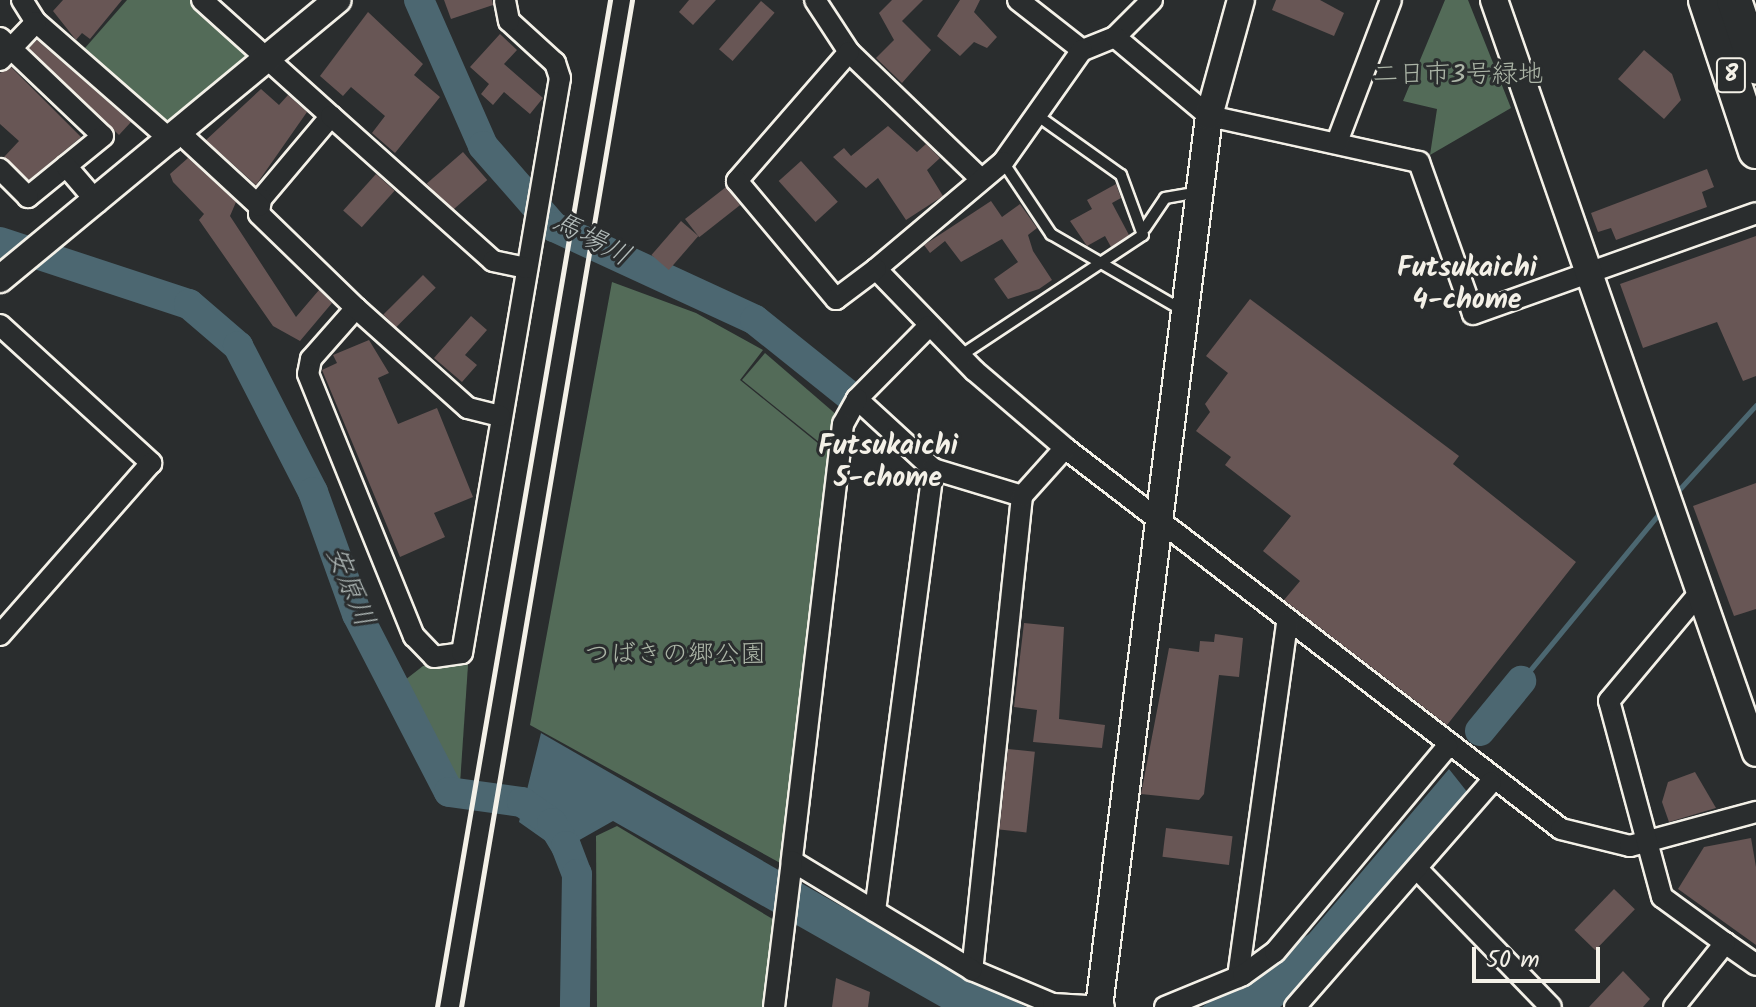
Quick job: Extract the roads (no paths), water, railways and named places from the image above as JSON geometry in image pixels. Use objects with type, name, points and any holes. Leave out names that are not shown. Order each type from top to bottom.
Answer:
[{"type":"highway","name":"8","points":[[1706,0],[1756,151]]},
{"type":"highway","name":"8","points":[[1734,0],[1756,66]]},
{"type":"street","points":[[22,0],[36,22],[259,206],[263,224],[468,408],[500,416]]},
{"type":"street","points":[[202,0],[493,261],[526,268]]},
{"type":"street","points":[[5,275],[176,138],[337,0]]},
{"type":"street","points":[[356,308],[311,359],[308,374],[414,636],[434,657],[462,653],[559,69],[509,21],[505,0]]},
{"type":"street","points":[[814,0],[849,52],[980,178]]},
{"type":"street","points":[[1018,0],[1082,50]]},
{"type":"street","points":[[849,52],[737,181],[836,299],[1003,162],[1082,50],[1115,37],[1152,0]]},
{"type":"street","points":[[792,861],[972,970],[1053,1004],[1101,1007],[1209,116],[1241,0]]},
{"type":"street","points":[[1337,142],[1391,0]]},
{"type":"street","points":[[1494,0],[1756,753]]},
{"type":"street","points":[[0,169],[28,197],[103,136],[3,49],[36,22]]},
{"type":"street","points":[[1115,37],[1209,116],[1419,162],[1473,314],[1756,213]]},
{"type":"street","points":[[259,206],[331,116]]},
{"type":"street","points":[[66,166],[97,202]]},
{"type":"street","points":[[876,269],[960,356],[1065,448],[1488,780],[1561,829],[1630,846],[1756,812]]},
{"type":"street","points":[[0,325],[151,463],[0,635]]},
{"type":"street","points":[[774,1007],[843,424],[857,399],[929,326]]},
{"type":"street","points":[[857,399],[933,469],[1022,496]]},
{"type":"street","points":[[972,970],[1022,496],[1065,448]]},
{"type":"street","points":[[875,911],[933,469]]},
{"type":"street","points":[[1700,592],[1609,701],[1650,840],[1662,897],[1756,965]]},
{"type":"street","points":[[1238,977],[1287,622]]},
{"type":"street","points":[[1165,1007],[1238,977],[1328,897],[1450,749]]},
{"type":"street","points":[[1307,1004],[1420,872],[1488,780]]},
{"type":"street","points":[[1420,872],[1551,1007]]},
{"type":"street","points":[[1674,1007],[1725,943]]},
{"type":"lane","points":[[1038,116],[1121,175],[1143,234]]},
{"type":"lane","points":[[1003,162],[1051,234],[1091,263],[1186,312]]},
{"type":"lane","points":[[960,356],[1091,263],[1127,249],[1143,234],[1165,198],[1200,192]]},
{"type":"water","points":[[541,733],[940,963],[1026,1007],[941,1007],[613,821],[560,851],[519,822]]},
{"type":"water","points":[[1449,769],[1468,793],[1306,986],[1280,1007],[1202,1007],[1309,934]]},
{"type":"waterway","name":"馬場川","points":[[419,0],[483,146],[554,227],[755,320],[851,397]]},
{"type":"waterway","name":"安原川","points":[[0,242],[189,304],[238,346],[313,492],[357,614],[449,792],[522,802],[552,823],[566,846],[577,874],[575,1007]]},
{"type":"waterway","points":[[1676,493],[1756,405]]},
{"type":"waterway","points":[[1521,681],[1662,510]]},
{"type":"waterway","name":"馬場川","points":[[1480,731],[1521,681]]},
{"type":"railway","points":[[437,1007],[610,0]]},
{"type":"railway","points":[[461,1007],[632,0]]},
{"type":"district","name":"Futsukaichi 4-chome","points":[[1467,285]]},
{"type":"district","name":"Futsukaichi 5-chome","points":[[888,463]]},
{"type":"park label","name":"二日市3号緑地","points":[[1458,76]]},
{"type":"park label","name":"つばきの郷公園","points":[[675,656]]}]
